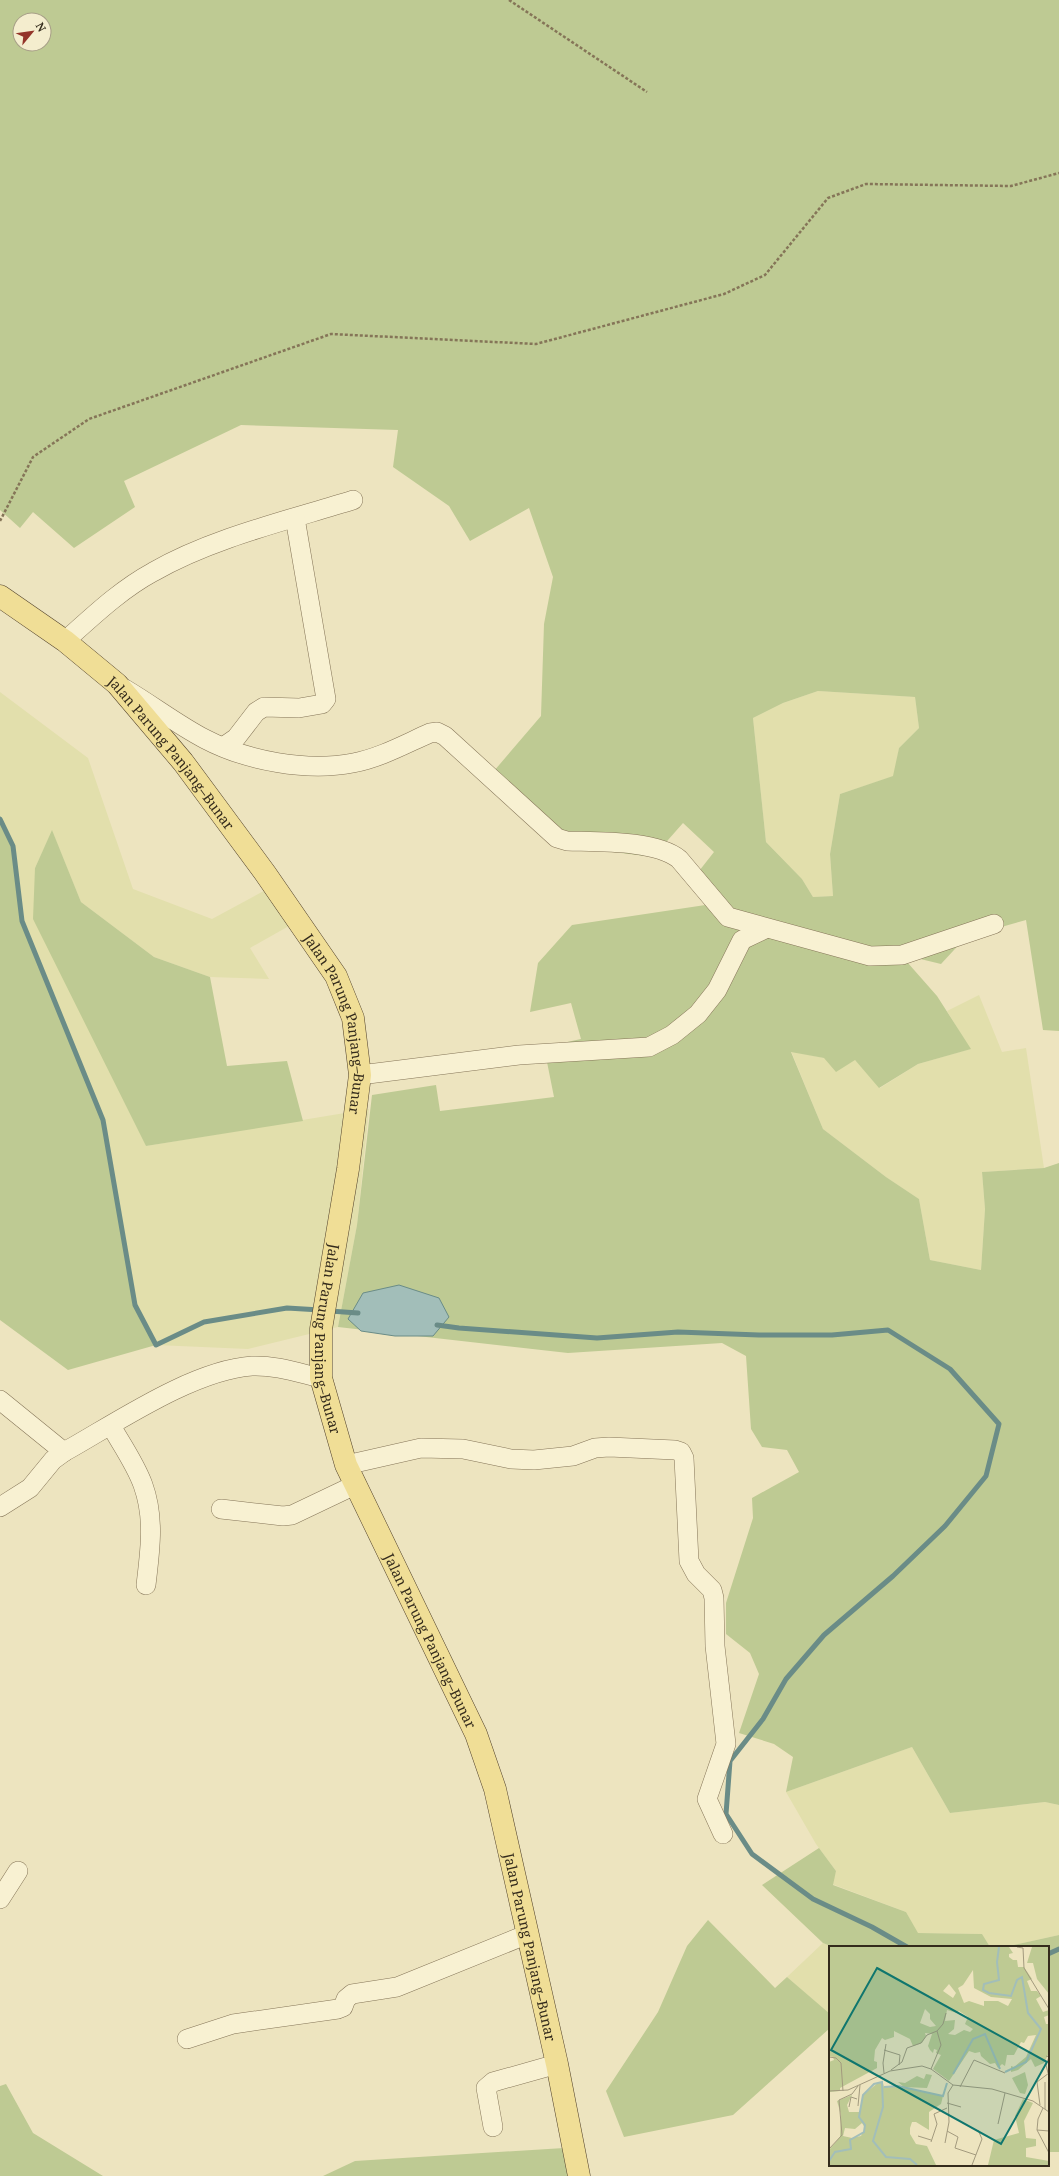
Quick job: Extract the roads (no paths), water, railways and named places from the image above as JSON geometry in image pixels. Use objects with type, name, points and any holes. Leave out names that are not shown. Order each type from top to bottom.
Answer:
[{"type":"main road","name":"Jalan Parung Panjang–Bunar","points":[[0,596],[65,641],[117,684],[183,762],[265,873],[336,976],[353,1018],[360,1074],[348,1169],[321,1329],[321,1378],[346,1465],[476,1734],[495,1789],[557,2064],[579,2176]]},
{"type":"street","points":[[65,641],[104,605],[153,572],[208,546],[353,500]]},
{"type":"street","points":[[223,747],[236,738],[256,712],[264,707],[299,708],[322,704],[326,699],[295,518]]},
{"type":"street","points":[[117,684],[205,739],[223,747],[271,763],[331,765],[353,763],[374,758],[430,733],[437,732],[445,736],[557,838],[567,841],[631,844],[670,851],[680,859],[728,918],[765,929],[870,956],[902,955],[994,924]]},
{"type":"street","points":[[360,1074],[519,1055],[649,1047],[672,1035],[698,1014],[717,990],[742,940],[765,929]]},
{"type":"street","points":[[0,1507],[30,1488],[53,1460],[64,1452],[172,1392],[233,1369],[253,1366],[280,1368],[321,1378]]},
{"type":"street","points":[[0,1400],[64,1452]]},
{"type":"street","points":[[111,1426],[143,1485],[151,1515],[151,1541],[146,1585]]},
{"type":"street","points":[[346,1465],[421,1448],[463,1449],[511,1459],[534,1460],[573,1456],[595,1448],[609,1447],[675,1450],[681,1452],[684,1458],[689,1561],[696,1574],[712,1590],[714,1598],[715,1646],[726,1744],[707,1799],[722,1834]]},
{"type":"street","points":[[221,1509],[283,1516],[292,1514],[355,1485]]},
{"type":"street","points":[[0,1899],[18,1871]]},
{"type":"street","points":[[187,2039],[233,2024],[338,2009],[344,2007],[346,1999],[352,1994],[397,1987],[528,1934]]},
{"type":"street","points":[[494,2127],[486,2088],[493,2082],[557,2064]]},
{"type":"water","points":[[399,1285],[439,1298],[449,1317],[433,1336],[395,1336],[361,1331],[348,1319],[363,1293]]},
{"type":"waterway","points":[[0,819],[13,846],[22,921],[103,1120],[135,1305],[156,1345],[204,1322],[287,1308],[320,1310]]},
{"type":"waterway","points":[[330,1311],[358,1313]]},
{"type":"waterway","points":[[437,1325],[459,1328],[597,1338],[678,1332],[759,1335],[832,1335],[888,1330],[950,1369],[999,1424],[986,1476],[945,1526],[893,1576],[824,1635],[786,1679],[763,1719],[730,1761],[726,1814],[752,1854],[813,1899],[872,1927],[905,1946]]},
{"type":"waterway","points":[[1049,1954],[1059,1949]]}]
